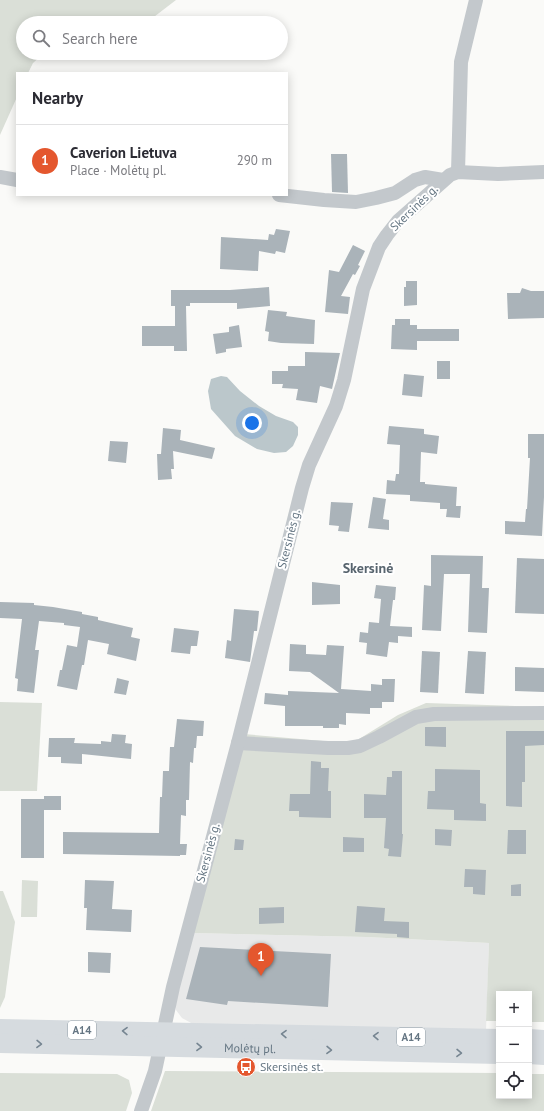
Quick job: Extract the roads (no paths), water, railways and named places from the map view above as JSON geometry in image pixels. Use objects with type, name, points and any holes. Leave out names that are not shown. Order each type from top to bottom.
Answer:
[{"type":"highway","name":"Molėtų pl.","points":[[0,1029],[162,1039],[496,1054]]},
{"type":"highway","name":"Molėtų pl.","points":[[0,1043],[162,1039],[496,1039]]},
{"type":"highway","points":[[532,1039],[544,1040]]},
{"type":"highway","points":[[532,1054],[544,1055]]},
{"type":"street","points":[[476,0],[461,62],[458,172],[498,174],[544,172]]},
{"type":"street","name":"Skersinės g.","points":[[141,1111],[155,1071],[173,987],[238,743],[302,488],[309,464],[336,406],[344,380],[363,289],[373,261],[386,235],[398,221],[443,180],[458,172]]},
{"type":"street","points":[[0,177],[16,180]]},
{"type":"street","points":[[288,196],[356,202],[395,193],[415,180],[425,178],[443,180]]},
{"type":"street","points":[[238,743],[348,748],[360,746],[379,738],[416,717],[434,714],[544,713]]},
{"type":"place","name":"Caverion Lietuva","points":[[261,976]]},
{"type":"place","name":"Skersinės st.","points":[[246,1067]]},
{"type":"district","name":"Skersinė","points":[[368,568]]}]
